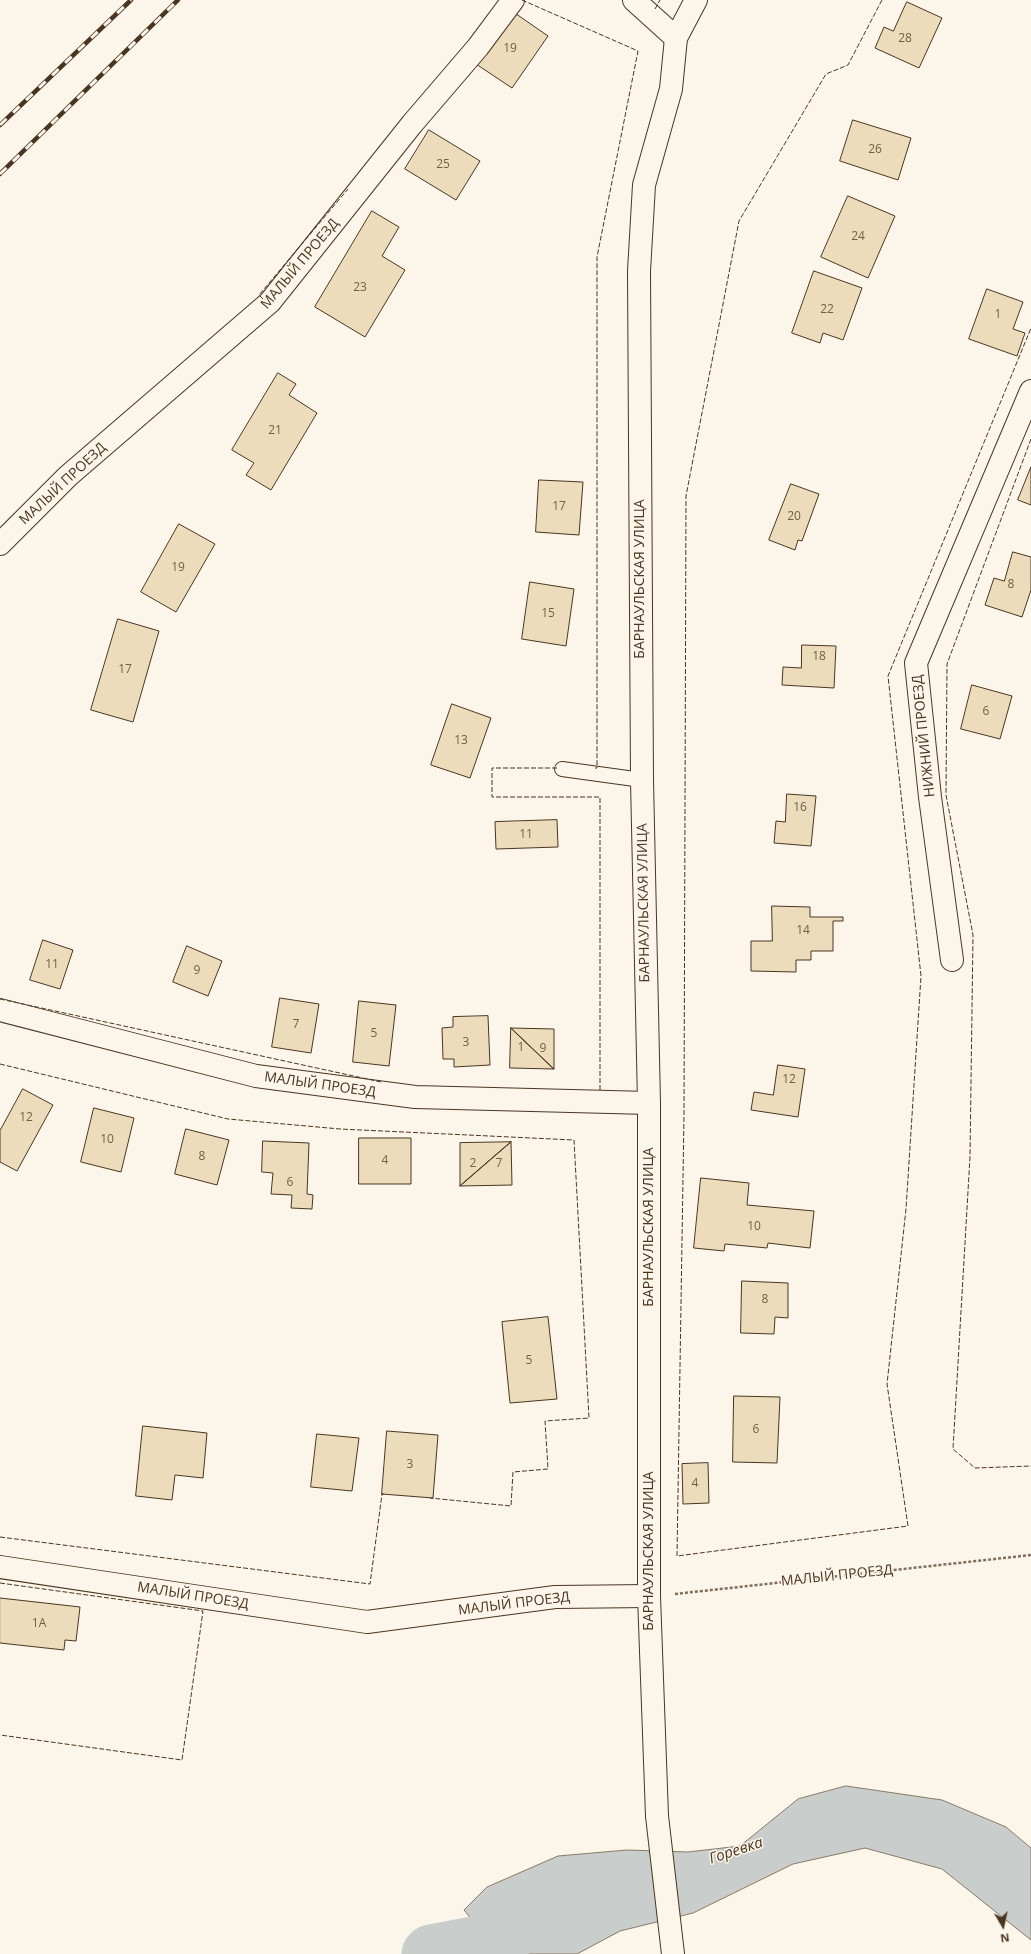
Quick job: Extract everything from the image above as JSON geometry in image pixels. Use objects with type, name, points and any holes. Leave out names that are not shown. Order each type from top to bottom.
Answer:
[{"type":"street","name":"МАЛЫЙ ПРОЕЗД","points":[[0,544],[68,476],[270,302],[412,124],[478,47],[513,0]]},
{"type":"street","points":[[634,0],[676,38]]},
{"type":"street","name":"БАРНАУЛЬСКАЯ УЛИЦА","points":[[673,1954],[656,1816],[649,1596],[649,1103],[642,780],[639,271],[644,185],[671,89],[676,38],[696,0]]},
{"type":"street","name":"НИЖНИЙ ПРОЕЗД","points":[[952,960],[930,797],[916,663],[1031,391]]},
{"type":"street","name":"МАЛЫЙ ПРОЕЗД","points":[[0,1010],[256,1076],[415,1097],[649,1103]]},
{"type":"street","name":"МАЛЫЙ ПРОЕЗД","points":[[0,1567],[367,1622],[555,1597],[649,1596]]},
{"type":"lane","points":[[562,769],[642,780]]},
{"type":"path","name":"МАЛЫЙ ПРОЕЗД","points":[[649,1596],[1031,1555]]},
{"type":"water","points":[[846,1786],[942,1800],[1006,1827],[1031,1848],[1031,1940],[942,1869],[865,1848],[793,1864],[693,1913],[620,1931],[577,1954],[519,1954],[489,1941],[464,1910],[487,1887],[558,1856],[627,1850],[688,1852],[740,1846],[798,1799]]},
{"type":"building","points":[[907,2],[942,18],[919,68],[875,48],[884,27],[893,31]]},
{"type":"building","points":[[509,9],[548,36],[512,88],[473,62]]},
{"type":"building","points":[[853,120],[911,138],[898,180],[840,161]]},
{"type":"building","points":[[429,130],[480,161],[456,200],[405,169]]},
{"type":"building","points":[[848,196],[895,216],[868,278],[821,257]]},
{"type":"building","points":[[372,211],[399,227],[382,256],[405,270],[365,337],[315,307]]},
{"type":"building","points":[[814,271],[862,288],[843,340],[823,333],[820,343],[792,333]]},
{"type":"building","points":[[987,289],[1023,302],[1013,329],[1025,333],[1017,356],[969,339]]},
{"type":"building","points":[[278,373],[296,384],[289,395],[317,413],[271,490],[246,475],[254,463],[232,450]]},
{"type":"building","points":[[1031,467],[1031,505],[1018,500]]},
{"type":"building","points":[[539,480],[583,482],[579,535],[536,532]]},
{"type":"building","points":[[791,484],[819,494],[802,541],[798,540],[795,550],[769,540]]},
{"type":"building","points":[[179,524],[215,544],[176,612],[141,592]]},
{"type":"building","points":[[1013,552],[1031,557],[1031,590],[1022,617],[985,605],[994,578],[1004,581]]},
{"type":"building","points":[[530,582],[574,589],[566,646],[522,639]]},
{"type":"building","points":[[118,619],[159,631],[133,722],[91,710]]},
{"type":"building","points":[[802,645],[836,646],[834,688],[782,685],[783,667],[801,668]]},
{"type":"building","points":[[972,685],[1012,696],[1000,739],[961,729]]},
{"type":"building","points":[[452,704],[491,718],[470,778],[431,765]]},
{"type":"building","points":[[787,794],[816,796],[811,846],[774,843],[776,821],[785,822]]},
{"type":"building","points":[[557,820],[558,847],[496,849],[495,822]]},
{"type":"building","points":[[772,906],[810,907],[810,917],[843,917],[843,921],[833,921],[833,951],[811,951],[811,960],[796,960],[796,972],[751,971],[751,941],[772,941]]},
{"type":"building","points":[[43,940],[73,950],[60,989],[30,980]]},
{"type":"building","points":[[187,946],[222,961],[208,996],[173,982]]},
{"type":"building","points":[[280,998],[319,1004],[311,1053],[272,1047]]},
{"type":"building","points":[[359,1001],[396,1005],[389,1066],[353,1062]]},
{"type":"building","points":[[488,1016],[490,1065],[454,1067],[454,1059],[443,1059],[442,1028],[453,1027],[453,1017]]},
{"type":"building","points":[[511,1028],[554,1029],[554,1069]]},
{"type":"building","points":[[511,1028],[554,1069],[510,1068]]},
{"type":"building","points":[[778,1065],[805,1069],[798,1117],[751,1110],[754,1092],[773,1095]]},
{"type":"building","points":[[23,1089],[53,1105],[17,1171],[0,1162],[0,1131]]},
{"type":"building","points":[[94,1108],[134,1118],[121,1172],[81,1162]]},
{"type":"building","points":[[186,1129],[229,1140],[217,1185],[175,1174]]},
{"type":"building","points":[[359,1138],[411,1138],[411,1184],[359,1184]]},
{"type":"building","points":[[263,1141],[309,1143],[307,1194],[313,1195],[312,1209],[291,1208],[292,1195],[271,1194],[273,1173],[262,1172]]},
{"type":"building","points":[[511,1142],[512,1185],[460,1186]]},
{"type":"building","points":[[511,1142],[460,1186],[460,1143]]},
{"type":"building","points":[[701,1178],[749,1183],[747,1205],[814,1211],[810,1248],[768,1243],[767,1248],[725,1244],[724,1251],[694,1248]]},
{"type":"building","points":[[742,1281],[788,1283],[788,1318],[775,1317],[774,1334],[741,1333]]},
{"type":"building","points":[[548,1317],[557,1399],[510,1403],[502,1322]]},
{"type":"building","points":[[734,1396],[780,1397],[777,1463],[733,1462]]},
{"type":"building","points":[[143,1426],[207,1433],[203,1478],[175,1475],[172,1500],[136,1496]]},
{"type":"building","points":[[387,1431],[438,1435],[433,1498],[382,1494]]},
{"type":"building","points":[[317,1434],[359,1438],[352,1491],[311,1487]]},
{"type":"building","points":[[708,1463],[709,1503],[683,1504],[682,1464]]},
{"type":"building","points":[[0,1598],[80,1607],[76,1641],[65,1640],[64,1650],[0,1643]]},
{"type":"waterway","name":"Горевка","points":[[429,1954],[431,1952],[489,1941],[559,1910]]},
{"type":"railway","points":[[0,125],[131,0]]},
{"type":"railway","points":[[0,174],[178,0]]},
{"type":"fence","points":[[522,0],[638,51],[597,257],[597,768],[595,768]]},
{"type":"fence","points":[[655,9],[660,0]]},
{"type":"fence","points":[[882,0],[848,65],[826,74],[739,221],[686,496],[684,1115],[677,1556],[908,1526],[887,1384],[906,1209],[921,976],[888,676],[1031,328]]},
{"type":"fence","points":[[263,299],[259,295],[348,189]]},
{"type":"fence","points":[[1031,439],[947,664],[946,795],[973,935],[970,1157],[953,1449],[975,1468],[1031,1466]]},
{"type":"fence","points":[[557,768],[492,768],[492,797],[600,797],[600,1092]]},
{"type":"fence","points":[[0,999],[381,1082]]},
{"type":"fence","points":[[0,1064],[228,1119],[340,1129],[574,1140],[589,1418],[545,1421],[548,1469],[513,1472],[511,1506],[430,1498]]},
{"type":"fence","points":[[0,1537],[370,1584],[382,1494],[384,1494]]},
{"type":"fence","points":[[0,1583],[203,1611],[182,1760],[0,1735]]}]
